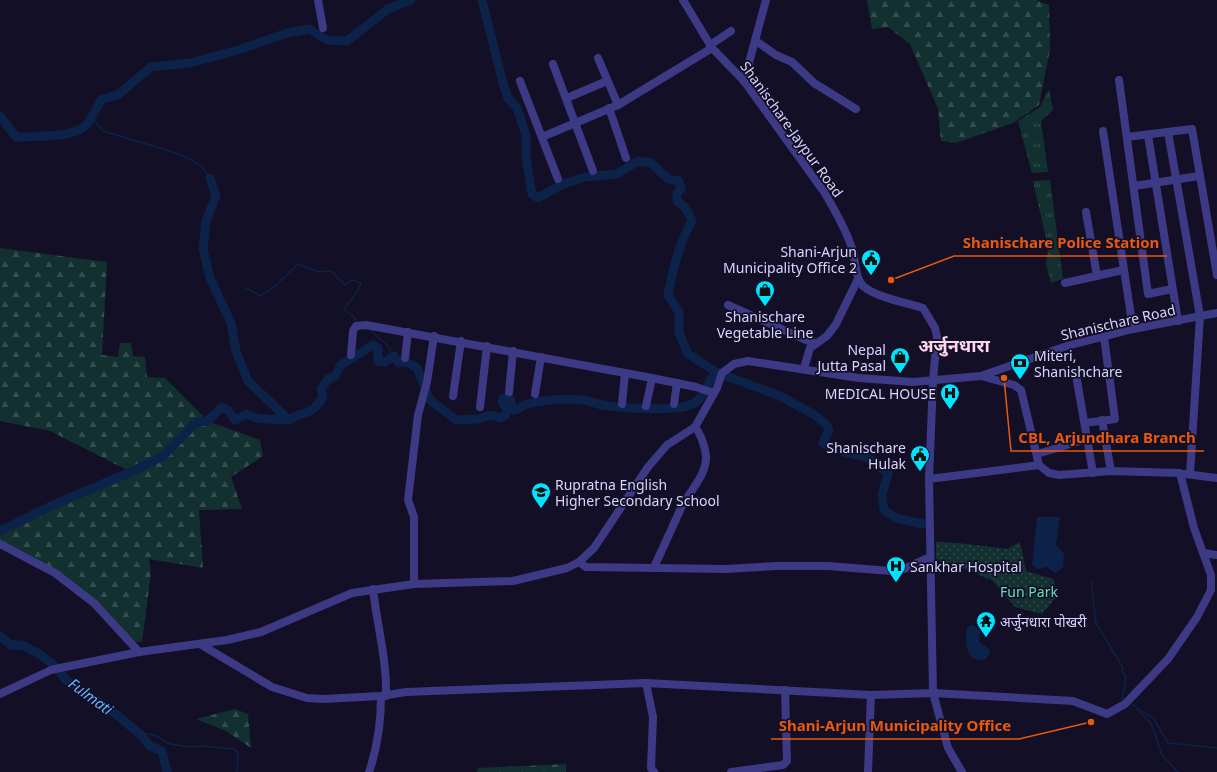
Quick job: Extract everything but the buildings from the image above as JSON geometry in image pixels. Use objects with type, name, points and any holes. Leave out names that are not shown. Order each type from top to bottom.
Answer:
[{"type":"street","points":[[318,0],[323,28]]},
{"type":"street","name":"Shanischare-Jaypur Road","points":[[683,0],[711,46],[744,82],[836,210],[852,248],[858,279]]},
{"type":"street","points":[[744,82],[766,0]]},
{"type":"street","points":[[542,137],[618,105],[711,46],[731,31]]},
{"type":"street","points":[[756,41],[776,55],[792,62],[814,83],[856,109]]},
{"type":"street","points":[[598,58],[618,105]]},
{"type":"street","points":[[553,64],[576,122],[593,171]]},
{"type":"street","points":[[1119,80],[1148,294],[1172,289]]},
{"type":"street","points":[[520,81],[558,179]]},
{"type":"street","points":[[567,98],[607,81]]},
{"type":"street","points":[[609,108],[626,158]]},
{"type":"street","points":[[1127,137],[1192,129],[1217,275]]},
{"type":"street","points":[[1103,131],[1133,329]]},
{"type":"street","points":[[1168,132],[1200,316],[1190,474]]},
{"type":"street","points":[[1148,135],[1178,320]]},
{"type":"street","points":[[1134,186],[1199,176]]},
{"type":"street","points":[[1086,212],[1097,276]]},
{"type":"street","points":[[1065,283],[1123,270]]},
{"type":"street","points":[[804,368],[808,353],[815,344],[827,336],[836,324],[858,279],[872,292],[923,308],[926,311],[937,337],[932,380],[929,479],[933,693],[948,748],[962,772]]},
{"type":"street","points":[[728,305],[815,344]]},
{"type":"street","name":"Shanischare Road","points":[[695,427],[708,390],[722,374],[734,364],[748,360],[858,378],[913,382],[981,376],[1067,346],[1133,329],[1217,312]]},
{"type":"street","points":[[351,355],[353,331],[356,326],[360,325],[461,341],[708,390]]},
{"type":"street","points":[[405,358],[408,332]]},
{"type":"street","points":[[414,584],[414,517],[408,500],[418,415],[424,398],[434,336]]},
{"type":"street","points":[[1085,423],[1115,419],[1104,337]]},
{"type":"street","points":[[453,396],[461,341]]},
{"type":"street","points":[[480,407],[487,346]]},
{"type":"street","points":[[509,392],[513,351]]},
{"type":"street","points":[[535,394],[541,357]]},
{"type":"street","points":[[622,404],[625,373]]},
{"type":"street","points":[[1076,375],[1093,473]]},
{"type":"street","points":[[981,376],[1014,385],[1021,390],[1039,465],[1049,473],[1060,475],[1111,471],[1190,474],[1217,478]]},
{"type":"street","points":[[646,406],[652,378]]},
{"type":"street","points":[[674,404],[677,383]]},
{"type":"street","points":[[1102,420],[1111,471]]},
{"type":"street","points":[[0,694],[51,670],[140,652],[227,640],[261,632],[352,593],[414,584],[513,581],[567,568],[579,562],[594,548],[648,467],[667,445],[695,427],[704,451],[705,464],[698,480],[682,506],[654,567]]},
{"type":"street","points":[[1037,454],[1087,439]]},
{"type":"street","points":[[929,479],[1039,465]]},
{"type":"street","points":[[200,644],[272,687],[307,698],[323,699],[384,696],[406,692],[646,683],[871,695],[933,693],[1073,701],[1107,714],[1125,704],[1168,659],[1197,617],[1211,590],[1211,575],[1194,528],[1180,474]]},
{"type":"street","points":[[0,544],[55,573],[94,603],[140,652]]},
{"type":"street","points":[[1204,553],[1217,555]]},
{"type":"street","points":[[579,562],[586,567],[726,568],[828,566],[891,571],[904,569],[930,557]]},
{"type":"street","points":[[1211,575],[1217,583]]},
{"type":"street","points":[[370,772],[376,752],[381,723],[387,672],[378,630],[373,589]]},
{"type":"street","points":[[646,683],[653,718],[651,768],[654,772]]},
{"type":"street","points":[[731,772],[783,766],[787,761],[785,690]]},
{"type":"street","points":[[868,772],[871,695]]},
{"type":"green space","points":[[867,0],[1036,0],[1049,5],[1050,50],[1039,105],[1013,123],[956,143],[941,141],[938,109],[910,44],[888,27],[872,29]]},
{"type":"green space","points":[[1049,89],[1053,110],[1041,121],[1048,172],[1032,173],[1018,121],[1040,107]]},
{"type":"green space","points":[[1050,180],[1063,279],[1051,283],[1046,264],[1048,247],[1033,181]]},
{"type":"green space","points":[[0,248],[107,262],[102,355],[118,357],[120,343],[131,343],[133,356],[145,357],[147,377],[165,378],[203,416],[196,423],[207,421],[260,440],[263,456],[231,477],[242,509],[199,510],[203,568],[149,559],[151,573],[142,642],[130,641],[70,584],[23,557],[0,540],[0,531],[53,505],[131,472],[50,431],[0,421]]},
{"type":"green space","name":"Fun Park","points":[[936,542],[1007,549],[1020,542],[1026,571],[1053,579],[1058,595],[1042,614],[1015,607],[993,581],[963,568],[936,560]]},
{"type":"green space","points":[[235,709],[248,714],[251,748],[226,731],[196,719]]},
{"type":"green space","points":[[566,764],[566,772],[477,772],[478,768]]},
{"type":"water","points":[[1037,517],[1060,517],[1056,544],[1064,554],[1063,568],[1055,573],[1047,567],[1037,569],[1032,564]]},
{"type":"water","points":[[973,625],[980,631],[979,642],[988,648],[990,653],[986,659],[979,660],[974,658],[970,655],[968,650],[966,638],[968,626]]},
{"type":"waterway","points":[[0,116],[16,137],[52,136],[78,131],[92,118],[101,100],[119,94],[151,67],[190,63],[238,50],[287,33],[309,29],[327,40],[347,41],[388,9],[411,0]]},
{"type":"waterway","points":[[482,0],[504,87],[508,98],[517,108],[526,135],[526,158],[532,194],[538,198],[561,185],[585,177],[617,174],[638,161],[651,163],[668,179],[679,181],[681,189],[677,193],[677,201],[685,207],[692,221],[683,239],[677,257],[668,295],[679,312],[679,333],[688,354],[716,372],[780,396],[813,414],[826,424],[829,430],[823,443],[844,452],[866,457],[888,473],[882,495],[884,510],[896,518],[923,524]]},
{"type":"waterway","points":[[90,121],[92,118],[103,131],[173,152],[192,160],[203,168],[210,178]]},
{"type":"waterway","points":[[210,178],[216,196],[206,221],[203,249],[210,278],[231,323],[236,351],[248,381],[289,420]]},
{"type":"waterway","points":[[246,288],[261,296],[274,287],[298,264],[319,272],[331,271],[345,285],[352,280],[361,283],[358,291],[344,310],[353,316],[357,322]]},
{"type":"waterway","points":[[369,329],[390,348],[390,359]]},
{"type":"waterway","points":[[0,531],[53,505],[131,472],[163,456],[195,423],[207,421],[222,407],[228,410],[235,420],[247,414],[262,419],[289,420],[295,416],[311,411],[323,397],[321,389],[328,379],[335,376],[341,365],[373,345],[378,348],[378,361],[385,362],[394,356],[399,363],[407,362],[417,368],[430,400],[456,420],[478,419],[491,415],[501,418],[506,415],[507,409],[502,402],[503,398],[506,397],[510,399],[513,410],[534,403],[568,399],[585,400],[603,405],[623,407],[651,409],[678,408],[696,402],[705,392],[716,372]]},
{"type":"waterway","points":[[1091,582],[1096,623],[1123,668],[1122,672],[1126,676],[1122,699],[1125,701]]},
{"type":"waterway","name":"Fulmati","points":[[0,636],[11,645],[22,645],[41,655],[57,668],[66,680],[113,712],[141,735],[150,746],[162,751],[167,772]]},
{"type":"waterway","points":[[1130,703],[1154,719],[1168,743],[1217,748]]},
{"type":"waterway","points":[[1137,709],[1151,723],[1162,755],[1178,772]]},
{"type":"waterway","points":[[135,731],[156,736],[170,744],[191,747],[203,746],[234,749],[238,754],[237,772]]},
{"type":"place","name":"Shani-Arjun Municipality Office 2","points":[[871,276]]},
{"type":"place","name":"Shanischare Police Station","points":[[891,280]]},
{"type":"place","name":"Shanischare Vegetable Line","points":[[765,307]]},
{"type":"place","name":"Nepal Jutta Pasal","points":[[900,374]]},
{"type":"place","name":"CBL, Arjundhara Branch","points":[[1004,378]]},
{"type":"place","name":"Miteri, Shanishchare","points":[[1020,380]]},
{"type":"place","name":"MEDICAL HOUSE","points":[[950,410]]},
{"type":"place","name":"Shanischare Hulak","points":[[920,472]]},
{"type":"place","name":"Rupratna English Higher Secondary School","points":[[541,509]]},
{"type":"place","name":"Sankhar Hospital","points":[[896,583]]},
{"type":"place","name":"अर्जुनधारा पोखरी","points":[[986,638]]},
{"type":"place","name":"Shani-Arjun Municipality Office","points":[[1091,722]]},
{"type":"district","name":"अर्जुनधारा","points":[[954,345]]}]
